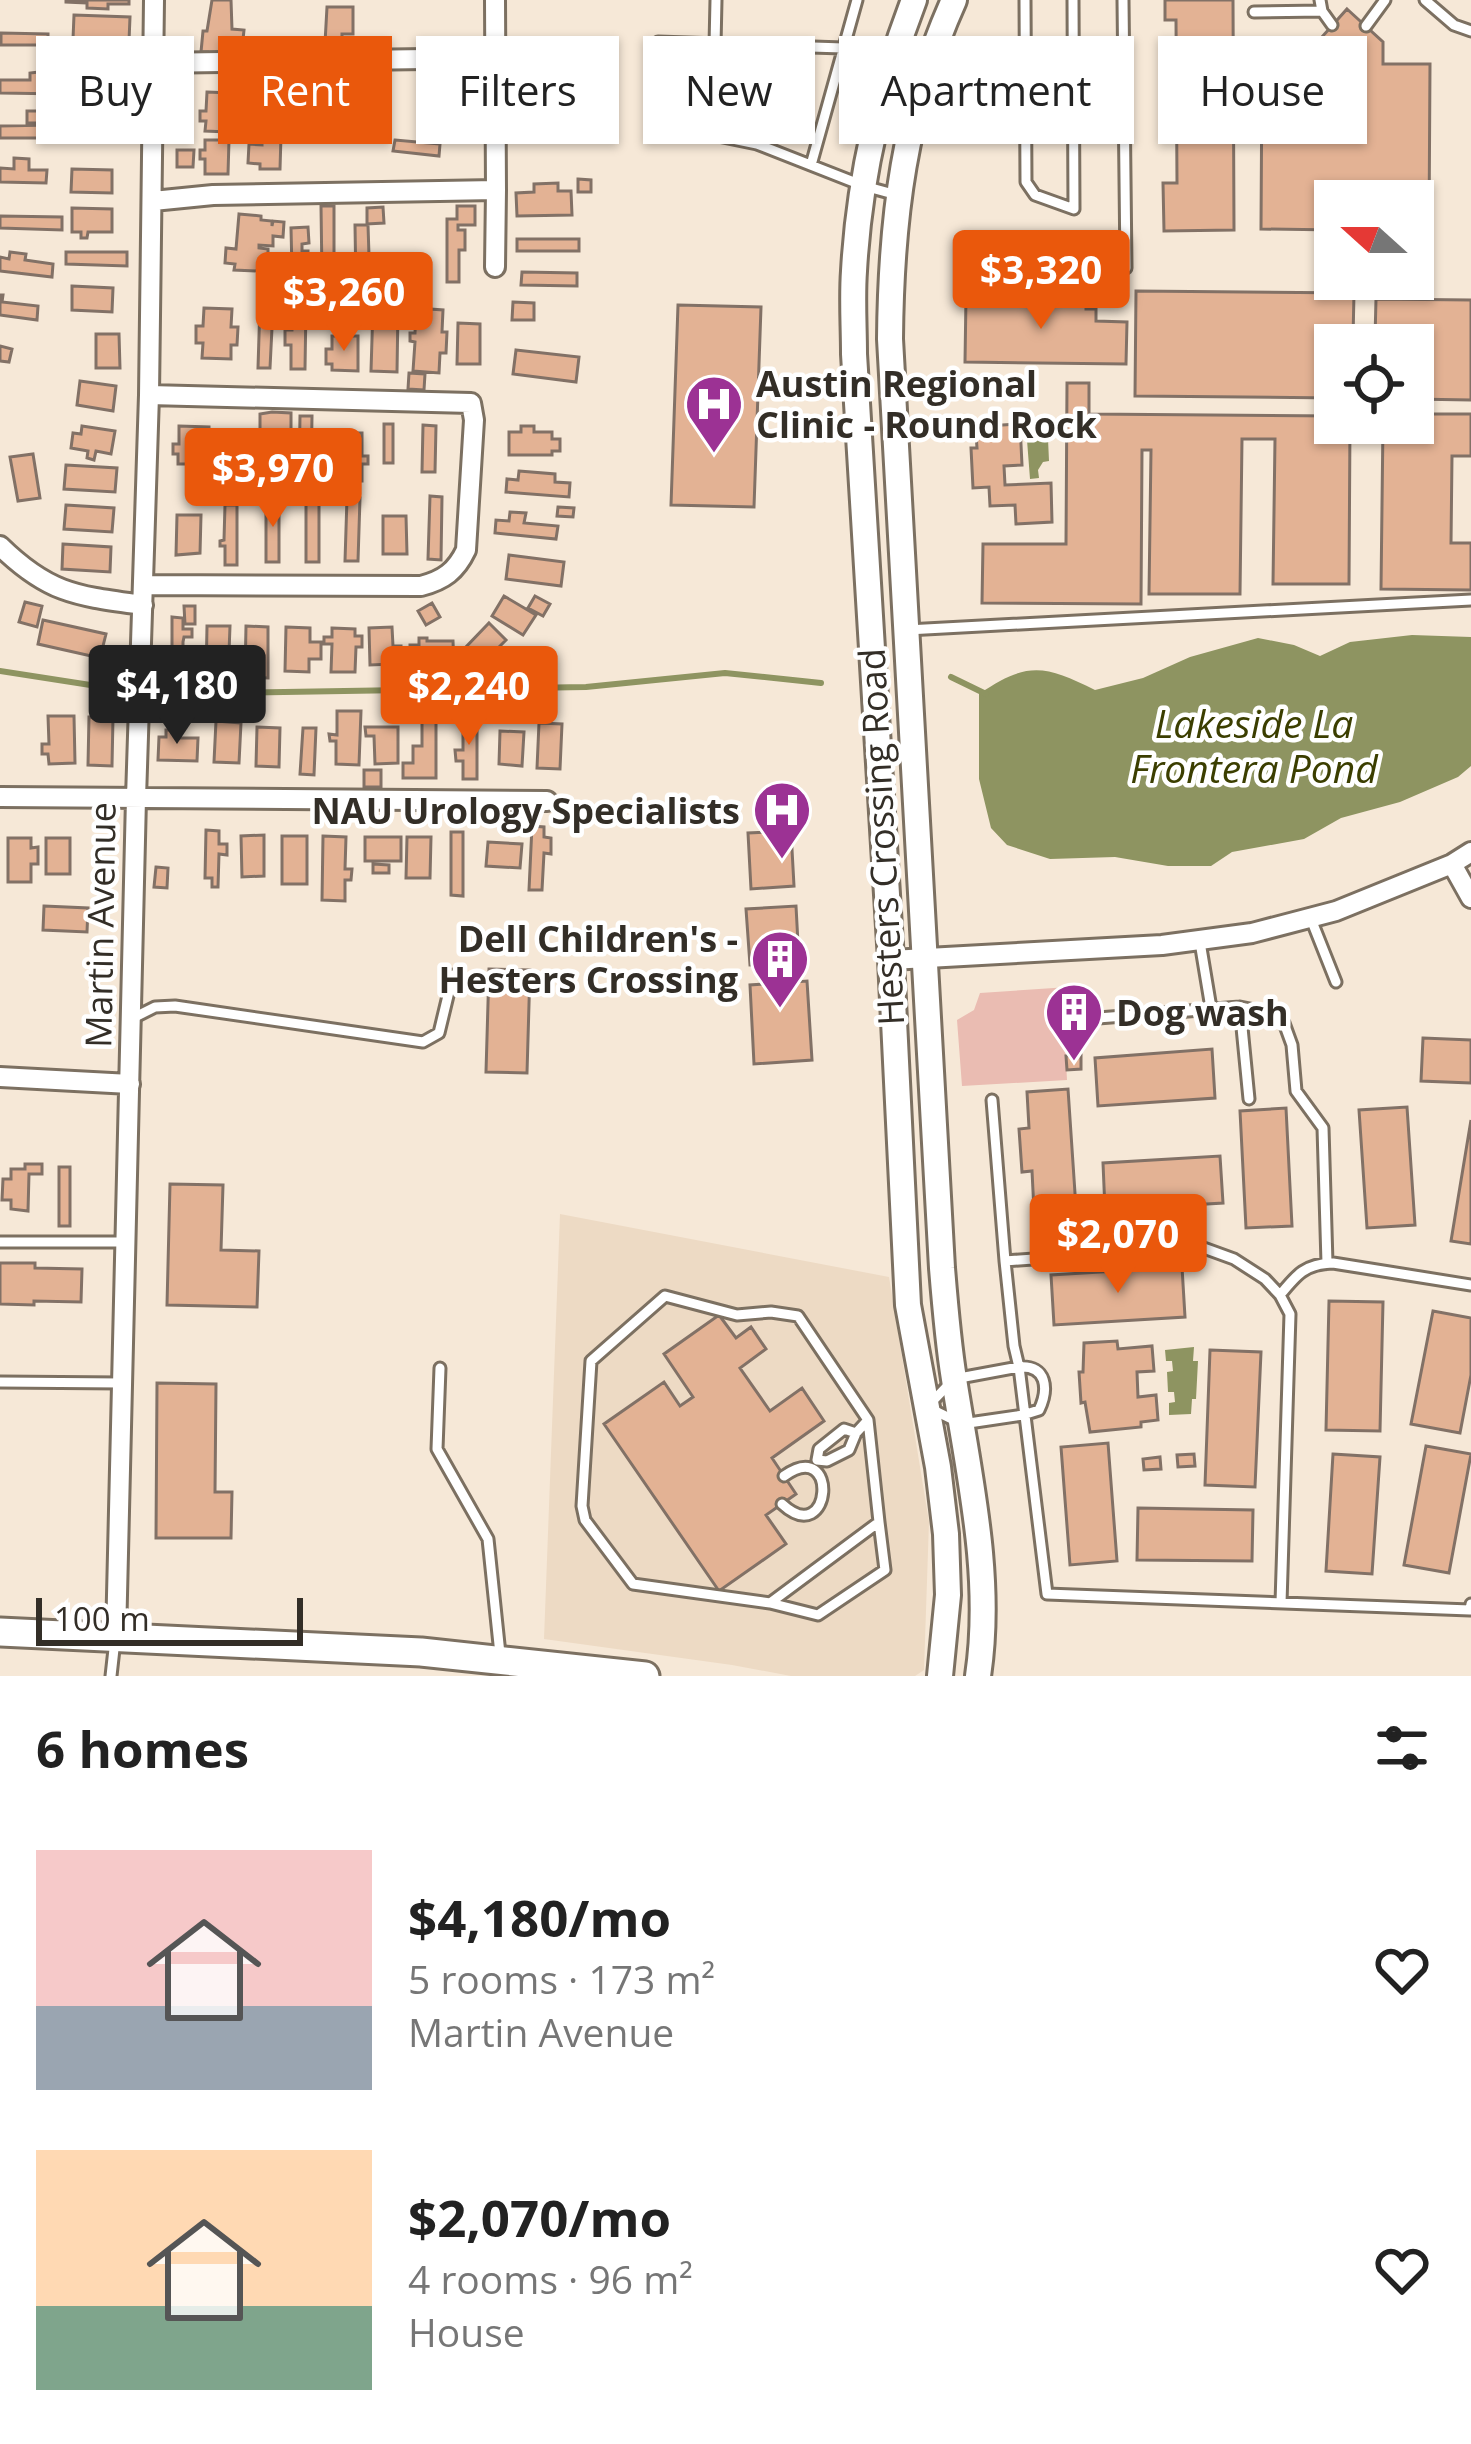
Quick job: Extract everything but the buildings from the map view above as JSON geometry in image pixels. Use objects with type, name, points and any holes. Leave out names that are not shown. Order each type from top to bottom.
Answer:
[{"type":"main road","points":[[0,1632],[116,1636],[645,1676]]},
{"type":"street","name":"Martin Avenue","points":[[153,36],[154,0]]},
{"type":"street","points":[[495,0],[495,36]]},
{"type":"street","name":"Hesters Crossing Road","points":[[914,0],[885,88],[864,186],[854,270],[854,354],[908,1305],[946,1534],[948,1595],[940,1676]]},
{"type":"street","name":"Hesters Crossing Road","points":[[954,0],[910,124],[897,195],[890,340],[942,1268],[953,1379],[977,1531],[978,1676]]},
{"type":"street","points":[[194,63],[416,59]]},
{"type":"street","name":"Martin Avenue","points":[[116,1636],[153,144]]},
{"type":"street","points":[[494,267],[496,144]]},
{"type":"street","points":[[153,201],[213,195],[496,190]]},
{"type":"street","points":[[0,546],[49,586],[82,597],[422,586],[449,574],[459,563],[467,542],[471,403],[149,395]]},
{"type":"street","points":[[0,797],[547,801]]},
{"type":"street","points":[[891,959],[1200,942],[1252,934],[1311,919],[1402,886],[1471,852]]},
{"type":"street","points":[[1452,864],[1471,898]]},
{"type":"street","points":[[0,1077],[130,1084]]},
{"type":"street","points":[[927,1407],[946,1421],[953,1438],[963,1513],[977,1531]]},
{"type":"lane","points":[[715,36],[716,0]]},
{"type":"lane","points":[[846,36],[857,0]]},
{"type":"lane","points":[[1025,0],[1025,36]]},
{"type":"lane","points":[[1073,0],[1073,36]]},
{"type":"lane","points":[[1123,0],[1123,36]]},
{"type":"lane","points":[[1366,26],[1385,0]]},
{"type":"lane","points":[[1425,0],[1436,4],[1454,25],[1471,31]]},
{"type":"lane","points":[[1254,12],[1321,6],[1332,26]]},
{"type":"lane","points":[[811,165],[839,63]]},
{"type":"lane","points":[[757,144],[897,195]]},
{"type":"lane","points":[[1025,144],[1025,182],[1036,195],[1074,208],[1073,144]]},
{"type":"lane","points":[[1125,144],[1126,268]]},
{"type":"lane","points":[[906,631],[1471,600]]},
{"type":"lane","points":[[1311,919],[1336,982]]},
{"type":"lane","points":[[1200,942],[1211,1008]]},
{"type":"lane","points":[[131,1019],[155,1007],[175,1006],[423,1042],[439,1033],[453,975]]},
{"type":"lane","points":[[1240,1007],[1249,1099]]},
{"type":"lane","points":[[1098,1018],[1240,1007],[1270,1013],[1284,1022],[1292,1045],[1296,1091],[1323,1128],[1327,1263]]},
{"type":"lane","points":[[992,1100],[1014,1346],[1047,1594],[1470,1610],[1471,1604]]},
{"type":"lane","points":[[0,1243],[126,1242]]},
{"type":"lane","points":[[1005,1261],[1201,1247],[1234,1259],[1280,1295],[1290,1314],[1281,1603]]},
{"type":"lane","points":[[1280,1295],[1297,1275],[1327,1263],[1471,1285]]},
{"type":"lane","points":[[665,1296],[736,1315],[798,1316],[868,1420],[878,1522],[885,1570],[818,1615],[770,1603],[633,1584],[585,1520],[582,1506],[591,1361],[665,1296]]},
{"type":"lane","points":[[440,1367],[437,1449],[488,1539],[491,1664]]},
{"type":"lane","points":[[1019,1367],[1037,1369],[1045,1394],[1040,1410],[962,1424],[927,1407],[953,1379],[1019,1367]]},
{"type":"lane","points":[[0,1382],[121,1383]]},
{"type":"lane","points":[[784,1475],[849,1450],[856,1432],[868,1420]]},
{"type":"lane","points":[[782,1504],[802,1514],[816,1509],[824,1496],[814,1465],[819,1449],[844,1429],[856,1432]]},
{"type":"lane","points":[[770,1603],[878,1522]]},
{"type":"lane","points":[[111,1676],[116,1636]]},
{"type":"shaded area","points":[[1084,986],[1087,1039],[1065,1041],[1067,1080],[962,1086],[957,1020],[974,1010],[980,993]]},
{"type":"shaded area","points":[[560,1214],[889,1277],[929,1522],[924,1670],[915,1676],[791,1676],[544,1639]]},
{"type":"water","points":[[1035,426],[1036,435],[1048,439],[1049,461],[1038,470],[1039,478],[1030,479],[1026,427]]},
{"type":"water","name":"Lakeside La Frontera Pond","points":[[1412,635],[1471,637],[1471,766],[1458,777],[1400,802],[1341,818],[1304,839],[1232,852],[1211,866],[1168,866],[1115,857],[1050,859],[1007,845],[991,828],[979,779],[979,694],[1010,676],[1049,672],[1095,690],[1258,638],[1320,656],[1350,642]]},
{"type":"water","points":[[1194,1347],[1193,1361],[1198,1361],[1191,1414],[1169,1415],[1169,1403],[1175,1402],[1174,1392],[1168,1392],[1167,1372],[1173,1371],[1165,1350]]},
{"type":"waterway","points":[[0,671],[129,691]]},
{"type":"waterway","points":[[155,694],[586,687],[725,673],[821,683]]},
{"type":"waterway","points":[[951,677],[986,694]]},
{"type":"place","name":"Austin Regional Clinic - Round Rock","points":[[714,455]]},
{"type":"place","name":"NAU Urology Specialists","points":[[782,861]]},
{"type":"place","name":"Dell Children's - Hesters Crossing","points":[[780,1010]]},
{"type":"place","name":"Dog wash","points":[[1074,1063]]}]
